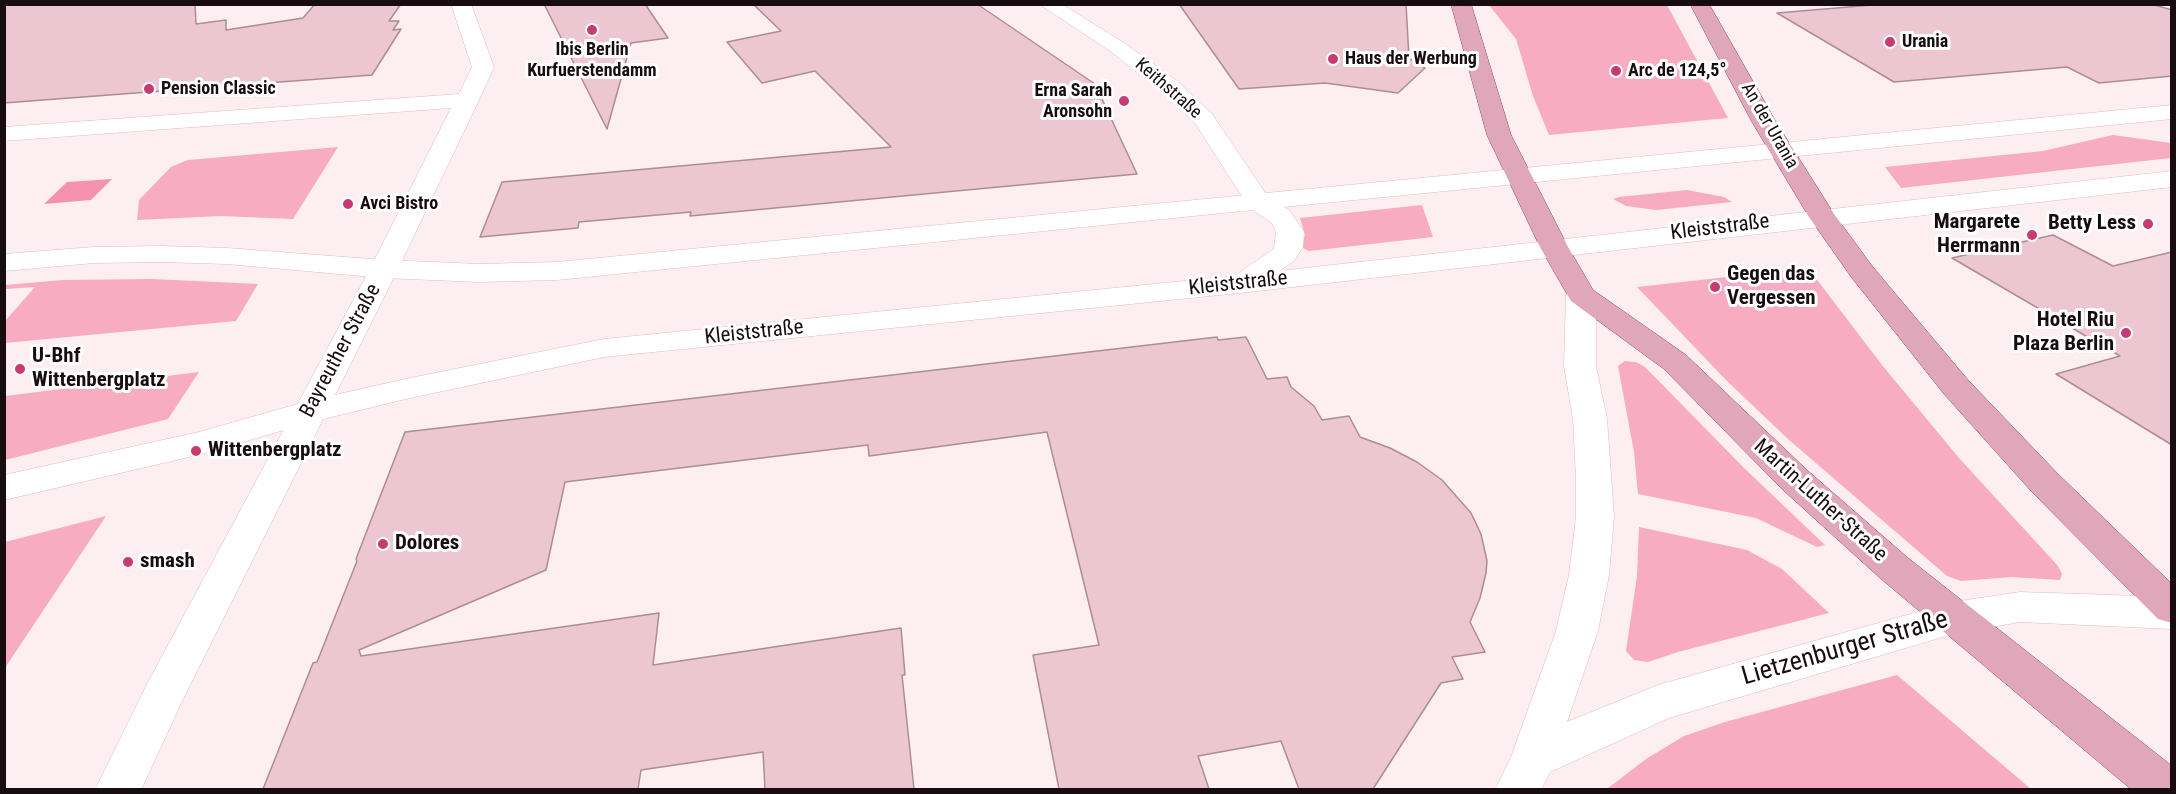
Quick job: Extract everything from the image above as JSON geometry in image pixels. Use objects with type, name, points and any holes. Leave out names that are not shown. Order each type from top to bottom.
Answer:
[{"type":"main road","name":"Bayreuther Straße","points":[[118,789],[161,699],[384,269],[483,66],[461,4]]},
{"type":"main road","name":"Keithstraße","points":[[1048,4],[1117,47],[1168,85],[1204,119],[1259,203]]},
{"type":"main road","points":[[1461,4],[1499,135],[1518,176]]},
{"type":"main road","name":"An der Urania","points":[[1699,4],[1822,217]]},
{"type":"main road","points":[[4,134],[468,100]]},
{"type":"main road","points":[[4,263],[94,255],[161,254],[227,256],[384,269],[480,273],[556,271],[2172,112]]},
{"type":"main road","name":"Martin-Luther-Straße","points":[[1518,176],[1581,295],[1675,362],[1795,480],[1953,618],[2167,789]]},
{"type":"main road","name":"Kleiststraße","points":[[308,412],[477,372],[604,348],[1240,284],[2172,179]]},
{"type":"main road","points":[[1240,284],[1284,255],[1289,247],[1290,232],[1286,224],[1281,217],[1259,203]]},
{"type":"main road","points":[[1822,217],[1862,272],[1956,387],[2045,483],[2172,608]]},
{"type":"main road","name":"Lietzenburger Straße","points":[[1526,774],[1577,631],[1588,575],[1595,517],[1590,419],[1580,366],[1581,295]]},
{"type":"main road","points":[[4,488],[202,443],[308,412]]},
{"type":"main road","name":"Lietzenburger Straße","points":[[1526,774],[1658,703],[1953,618],[2020,607],[2172,613]]},
{"type":"shaded area","points":[[1489,5],[1667,5],[1728,118],[1549,135],[1533,96],[1516,39]]},
{"type":"shaded area","points":[[2113,135],[2171,143],[2171,158],[1901,188],[1885,167],[2043,151]]},
{"type":"shaded area","points":[[338,147],[293,219],[221,216],[137,220],[139,200],[171,167],[188,160]]},
{"type":"shaded area","points":[[112,179],[91,200],[44,204],[67,182]]},
{"type":"shaded area","points":[[1687,190],[1724,197],[1732,202],[1656,210],[1626,206],[1613,199],[1619,197]]},
{"type":"shaded area","points":[[1422,205],[1433,237],[1309,251],[1301,247],[1305,235],[1300,218]]},
{"type":"shaded area","points":[[1808,268],[1882,365],[1959,458],[2058,566],[2062,574],[2060,580],[2011,577],[1961,581],[1947,576],[1788,439],[1726,380],[1637,287]]},
{"type":"shaded area","points":[[152,279],[258,284],[236,321],[5,343],[5,321],[35,287],[5,289],[5,285],[63,280]]},
{"type":"shaded area","points":[[1625,361],[1636,362],[1645,367],[1744,468],[1825,545],[1817,547],[1756,518],[1638,494],[1634,452],[1618,366]]},
{"type":"shaded area","points":[[199,372],[168,419],[5,460],[5,396]]},
{"type":"shaded area","points":[[106,516],[5,668],[5,542]]},
{"type":"shaded area","points":[[1639,527],[1747,550],[1782,569],[1829,613],[1678,652],[1648,662],[1634,660],[1626,651],[1637,576]]},
{"type":"shaded area","points":[[1897,675],[2031,789],[1607,789],[1646,759],[1684,736],[1725,722]]},
{"type":"building","points":[[4,4],[195,4],[196,24],[226,20],[226,30],[303,18],[315,4],[401,4],[389,21],[399,21],[393,30],[401,29],[372,75],[4,103]]},
{"type":"building","points":[[544,4],[645,4],[668,38],[631,43],[607,129]]},
{"type":"building","points":[[753,4],[977,4],[1095,84],[1137,174],[690,216],[691,212],[579,222],[578,228],[480,237],[502,182],[891,147],[815,71],[762,83],[727,42],[781,31]]},
{"type":"building","points":[[1179,4],[1406,4],[1409,58],[1425,68],[1398,93],[1325,83],[1239,89]]},
{"type":"building","points":[[1884,4],[2151,4],[2172,10],[2172,76],[2099,83],[2067,67],[1894,82],[1777,13]]},
{"type":"building","name":"Hotel Riu Plaza Berlin","points":[[2053,235],[2113,266],[2172,252],[2172,445],[2056,374],[2120,356],[1952,258]]},
{"type":"building","points":[[1217,337],[1218,340],[1246,337],[1267,379],[1287,377],[1291,387],[1314,406],[1322,420],[1349,416],[1360,437],[1390,448],[1417,462],[1442,480],[1471,513],[1481,534],[1487,561],[1486,573],[1480,598],[1470,622],[1485,652],[1452,657],[1463,679],[1441,683],[1373,789],[1299,789],[1281,741],[1198,756],[1209,789],[1059,789],[1033,655],[1099,645],[1047,432],[869,456],[868,445],[565,482],[546,570],[359,650],[361,656],[659,613],[653,665],[901,628],[905,675],[902,675],[914,789],[765,789],[763,752],[641,770],[638,789],[263,789],[313,663],[317,662],[405,432]]},
{"type":"place","name":"Ibis Berlin Kurfuerstendamm","points":[[592,30]]},
{"type":"place","name":"Urania","points":[[1890,42]]},
{"type":"place","name":"Haus der Werbung","points":[[1333,59]]},
{"type":"place","name":"Arc de 124,5°","points":[[1616,71]]},
{"type":"place","name":"Pension Classic","points":[[149,89]]},
{"type":"place","name":"Erna Sarah Aronsohn","points":[[1124,101]]},
{"type":"place","name":"Avci Bistro","points":[[348,204]]},
{"type":"place","name":"Betty Less","points":[[2148,224]]},
{"type":"place","name":"Margarete Herrmann","points":[[2032,235]]},
{"type":"place","name":"Gegen das Vergessen","points":[[1715,287]]},
{"type":"place","name":"Hotel Riu Plaza Berlin","points":[[2126,333]]},
{"type":"place","name":"U-Bhf Wittenbergplatz","points":[[20,369]]},
{"type":"place","name":"Wittenbergplatz","points":[[196,451]]},
{"type":"place","name":"Dolores","points":[[383,544]]},
{"type":"place","name":"smash","points":[[128,562]]}]
